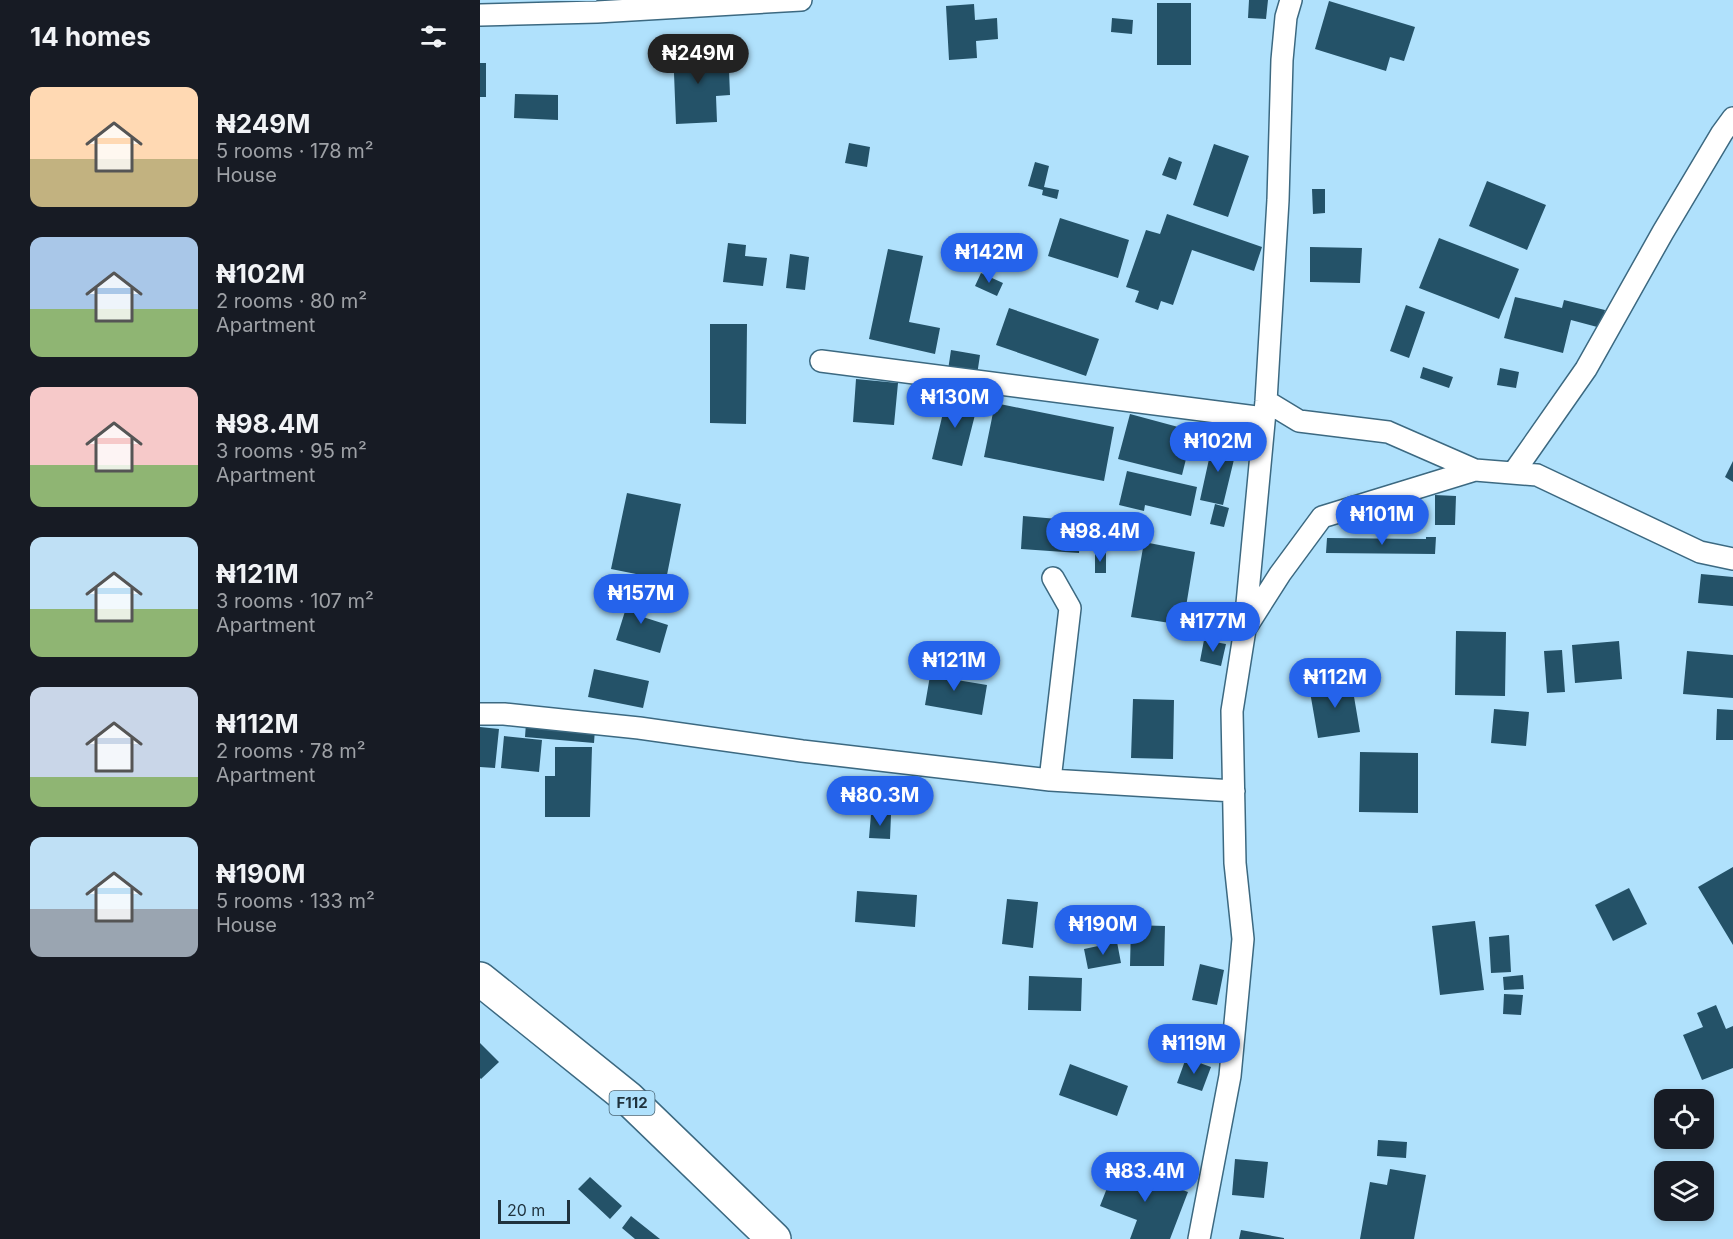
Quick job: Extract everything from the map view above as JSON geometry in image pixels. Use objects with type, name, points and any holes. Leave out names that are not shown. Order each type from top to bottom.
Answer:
[{"type":"main road","name":"F112","points":[[480,979],[628,1098],[774,1239]]},
{"type":"street","points":[[480,15],[597,12],[801,0]]},
{"type":"street","points":[[1199,1239],[1230,1076],[1243,939],[1235,863],[1232,711],[1245,629],[1265,409],[1278,200],[1282,60],[1286,17],[1291,0]]},
{"type":"street","points":[[1514,472],[1586,369],[1663,232],[1733,118]]},
{"type":"street","points":[[821,361],[1265,409],[1299,421],[1388,432],[1475,470]]},
{"type":"street","points":[[1245,629],[1280,574],[1322,517],[1475,470],[1537,475],[1700,552],[1733,559]]},
{"type":"street","points":[[1050,780],[1070,608],[1053,578]]},
{"type":"street","points":[[480,714],[504,714],[639,728],[814,752],[1050,780],[1234,791]]},
{"type":"building","points":[[1249,0],[1268,0],[1266,19],[1248,18]]},
{"type":"building","points":[[1329,1],[1415,27],[1404,61],[1390,57],[1386,71],[1315,49]]},
{"type":"building","points":[[1157,3],[1191,3],[1191,65],[1157,65]]},
{"type":"building","points":[[974,4],[975,20],[997,18],[998,39],[976,41],[977,58],[949,60],[946,6]]},
{"type":"building","points":[[1112,18],[1133,20],[1132,34],[1111,32]]},
{"type":"building","points":[[716,47],[717,71],[729,70],[730,95],[716,96],[717,122],[676,124],[673,48]]},
{"type":"building","points":[[480,63],[486,63],[486,97],[480,97]]},
{"type":"building","points":[[515,94],[558,95],[558,120],[514,118]]},
{"type":"building","points":[[849,143],[870,147],[867,167],[845,163]]},
{"type":"building","points":[[1214,144],[1249,156],[1228,217],[1193,205]]},
{"type":"building","points":[[1169,157],[1182,162],[1176,180],[1162,175]]},
{"type":"building","points":[[1035,162],[1049,166],[1044,187],[1059,190],[1057,199],[1042,195],[1043,190],[1028,186]]},
{"type":"building","points":[[1487,181],[1546,205],[1527,250],[1469,226]]},
{"type":"building","points":[[1312,189],[1325,189],[1325,213],[1313,214]]},
{"type":"building","points":[[1167,214],[1262,247],[1254,271],[1192,250],[1173,305],[1161,301],[1158,310],[1135,302],[1139,291],[1126,287],[1146,230],[1160,234]]},
{"type":"building","points":[[1060,218],[1129,240],[1118,278],[1048,256]]},
{"type":"building","points":[[1439,238],[1519,269],[1499,319],[1419,288]]},
{"type":"building","points":[[728,243],[746,245],[745,256],[767,258],[763,286],[723,282]]},
{"type":"building","points":[[1310,247],[1362,248],[1360,283],[1310,282]]},
{"type":"building","points":[[888,249],[923,256],[909,322],[940,328],[935,354],[869,339]]},
{"type":"building","points":[[790,254],[809,257],[805,290],[786,288]]},
{"type":"building","points":[[981,273],[1003,283],[997,296],[975,286]]},
{"type":"building","points":[[1515,297],[1562,308],[1564,300],[1605,310],[1601,328],[1571,320],[1563,353],[1504,338]]},
{"type":"building","points":[[1406,305],[1425,312],[1409,358],[1390,351]]},
{"type":"building","points":[[1009,308],[1099,339],[1086,376],[996,345]]},
{"type":"building","points":[[710,324],[747,324],[746,424],[710,423]]},
{"type":"building","points":[[951,350],[980,355],[977,375],[948,370]]},
{"type":"building","points":[[1423,367],[1453,377],[1449,388],[1420,378]]},
{"type":"building","points":[[1500,368],[1519,372],[1516,388],[1497,385]]},
{"type":"building","points":[[856,379],[898,383],[894,425],[853,422]]},
{"type":"building","points":[[948,392],[979,399],[962,466],[932,459]]},
{"type":"building","points":[[995,403],[1114,427],[1104,481],[984,457]]},
{"type":"building","points":[[1130,414],[1193,431],[1182,475],[1118,459]]},
{"type":"building","points":[[1213,441],[1237,447],[1223,505],[1200,500]]},
{"type":"building","points":[[1733,461],[1733,482],[1725,477]]},
{"type":"building","points":[[1127,471],[1197,487],[1191,516],[1145,505],[1144,511],[1119,505]]},
{"type":"building","points":[[627,493],[681,504],[666,580],[611,569]]},
{"type":"building","points":[[1435,495],[1456,496],[1455,525],[1435,525]]},
{"type":"building","points":[[1215,504],[1229,508],[1224,527],[1210,524]]},
{"type":"building","points":[[1023,516],[1081,521],[1079,553],[1021,549]]},
{"type":"building","points":[[1426,537],[1436,537],[1435,554],[1326,553],[1327,538],[1426,539]]},
{"type":"building","points":[[1144,542],[1195,552],[1183,625],[1131,617]]},
{"type":"building","points":[[1095,553],[1106,553],[1106,573],[1095,573]]},
{"type":"building","points":[[1701,574],[1733,577],[1733,606],[1698,603]]},
{"type":"building","points":[[632,589],[650,595],[643,617],[668,625],[660,653],[616,640]]},
{"type":"building","points":[[1456,631],[1506,632],[1505,696],[1455,695]]},
{"type":"building","points":[[1204,640],[1226,644],[1221,666],[1200,661]]},
{"type":"building","points":[[1619,641],[1622,679],[1575,683],[1572,645]]},
{"type":"building","points":[[1562,650],[1565,692],[1547,693],[1544,651]]},
{"type":"building","points":[[1687,651],[1733,655],[1733,698],[1683,694]]},
{"type":"building","points":[[932,664],[952,667],[951,679],[987,685],[982,715],[925,705]]},
{"type":"building","points":[[594,669],[649,681],[643,708],[588,697]]},
{"type":"building","points":[[1351,679],[1360,732],[1318,738],[1309,686]]},
{"type":"building","points":[[1133,699],[1174,700],[1173,759],[1131,758]]},
{"type":"building","points":[[1494,709],[1529,712],[1526,746],[1491,743]]},
{"type":"building","points":[[1717,709],[1733,710],[1733,740],[1716,740]]},
{"type":"building","points":[[526,723],[595,729],[594,743],[525,737]]},
{"type":"building","points":[[480,727],[499,729],[495,768],[480,767]]},
{"type":"building","points":[[504,736],[542,740],[539,772],[501,768]]},
{"type":"building","points":[[555,747],[592,747],[590,817],[545,817],[545,776],[555,776]]},
{"type":"building","points":[[1360,752],[1418,753],[1418,813],[1359,812]]},
{"type":"building","points":[[871,814],[891,815],[890,839],[869,838]]},
{"type":"building","points":[[1733,867],[1733,945],[1698,887]]},
{"type":"building","points":[[1629,888],[1647,924],[1613,941],[1595,905]]},
{"type":"building","points":[[857,891],[917,895],[915,927],[855,922]]},
{"type":"building","points":[[1007,899],[1038,902],[1033,948],[1002,944]]},
{"type":"building","points":[[1475,921],[1484,990],[1440,995],[1432,926]]},
{"type":"building","points":[[1131,925],[1165,926],[1164,966],[1130,966]]},
{"type":"building","points":[[1509,935],[1511,972],[1491,973],[1489,937]]},
{"type":"building","points":[[1117,942],[1121,963],[1088,969],[1084,949]]},
{"type":"building","points":[[1200,964],[1224,970],[1217,1005],[1192,1000]]},
{"type":"building","points":[[1523,975],[1524,989],[1504,990],[1503,977]]},
{"type":"building","points":[[1029,976],[1082,978],[1081,1011],[1028,1010]]},
{"type":"building","points":[[1504,994],[1523,995],[1521,1015],[1503,1014]]},
{"type":"building","points":[[1716,1005],[1726,1029],[1733,1026],[1733,1068],[1702,1080],[1683,1035],[1703,1027],[1697,1013]]},
{"type":"building","points":[[480,1043],[499,1062],[481,1079],[480,1078]]},
{"type":"building","points":[[1186,1058],[1211,1067],[1202,1091],[1177,1083]]},
{"type":"building","points":[[1070,1064],[1128,1086],[1117,1116],[1059,1095]]},
{"type":"building","points":[[1378,1140],[1407,1142],[1406,1158],[1377,1156]]},
{"type":"building","points":[[1235,1159],[1268,1162],[1264,1198],[1232,1195]]},
{"type":"building","points":[[1116,1165],[1188,1192],[1170,1239],[1130,1239],[1137,1220],[1100,1206]]},
{"type":"building","points":[[1390,1169],[1426,1175],[1414,1239],[1360,1239],[1370,1182],[1387,1185]]},
{"type":"building","points":[[590,1177],[622,1206],[610,1219],[578,1189]]},
{"type":"building","points":[[631,1216],[660,1239],[635,1239],[622,1228]]},
{"type":"building","points":[[1241,1230],[1284,1238],[1284,1239],[1239,1239]]}]
